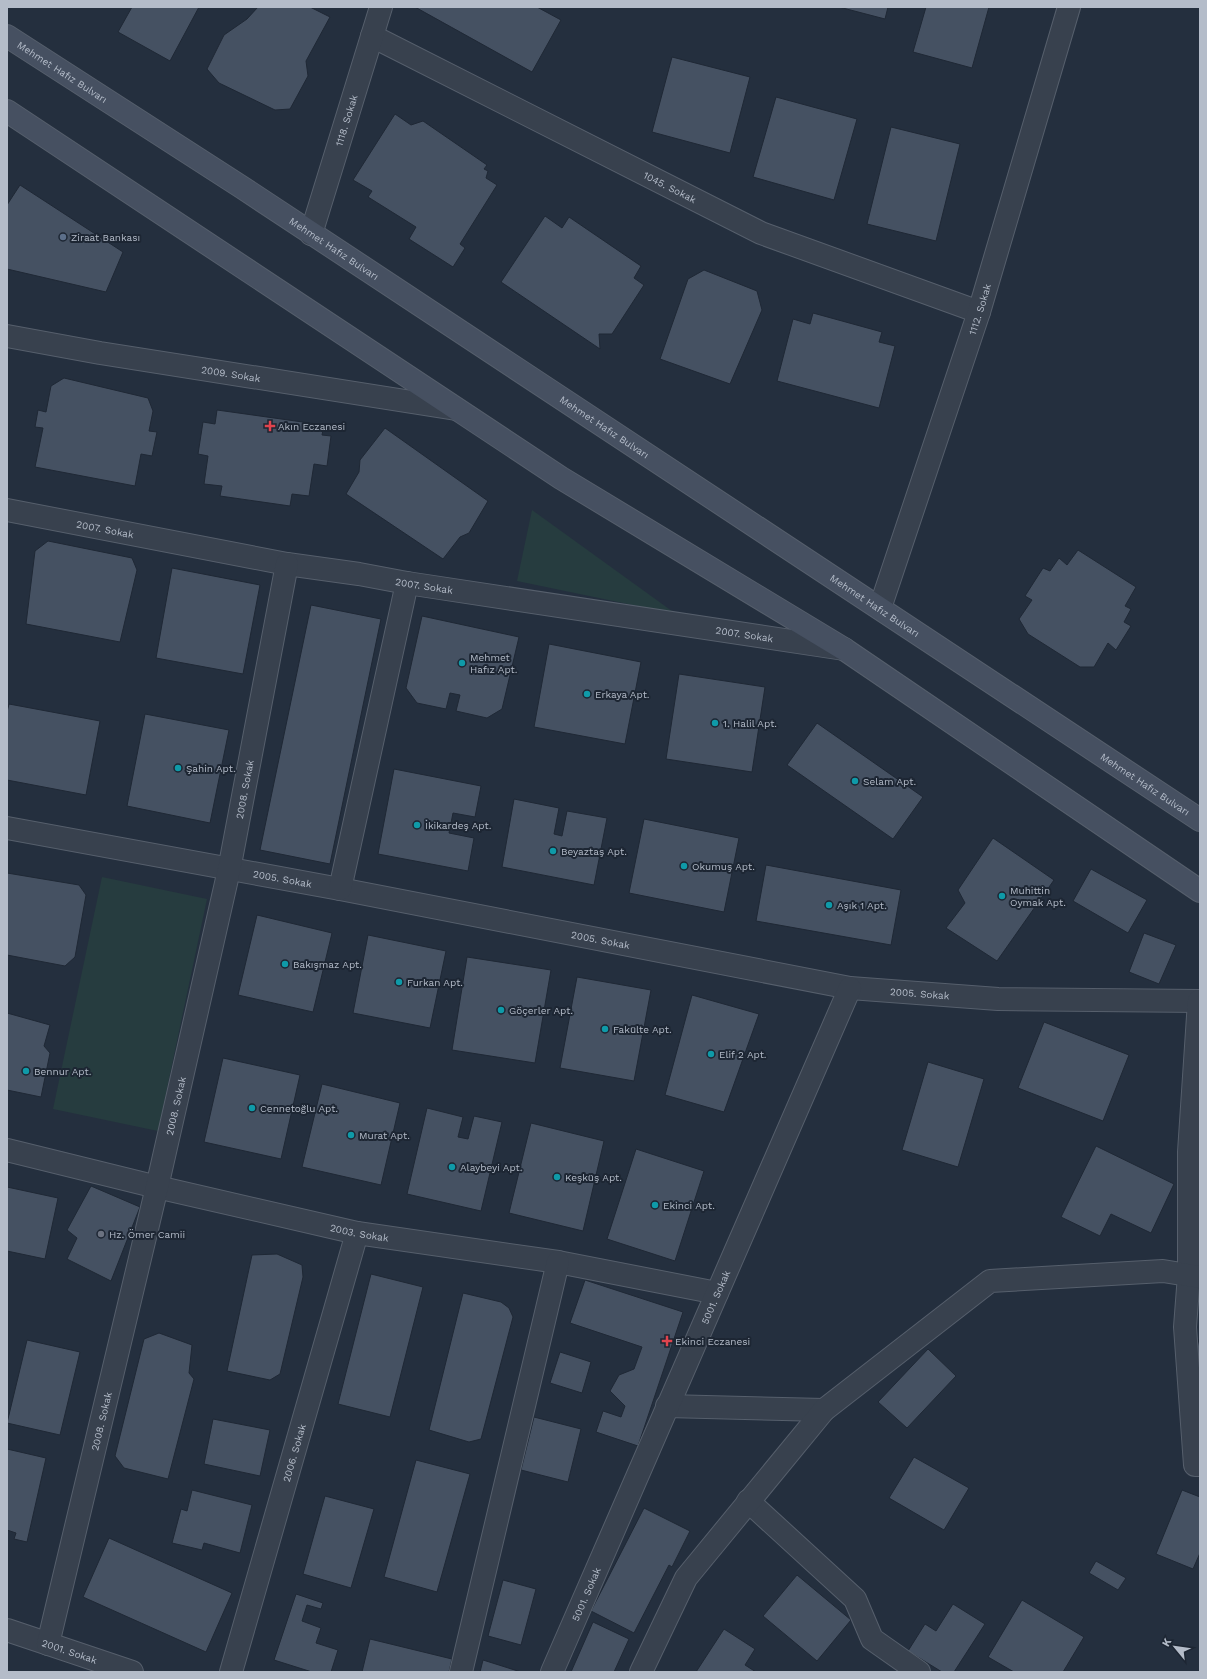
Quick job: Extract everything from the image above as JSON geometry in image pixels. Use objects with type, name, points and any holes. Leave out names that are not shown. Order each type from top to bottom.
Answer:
[{"type":"main road","name":"Mehmet Hafız Bulvarı","points":[[7,36],[243,188],[1200,820]]},
{"type":"main road","points":[[7,111],[561,478],[844,649],[1200,891]]},
{"type":"street","name":"1118. Sokak","points":[[311,234],[381,7]]},
{"type":"street","name":"1112. Sokak","points":[[880,608],[979,312],[1069,7]]},
{"type":"street","name":"1045. Sokak","points":[[372,36],[761,233],[979,312]]},
{"type":"street","name":"2009. Sokak","points":[[7,336],[100,353],[456,408]]},
{"type":"street","name":"2007. Sokak","points":[[7,510],[287,564],[844,649]]},
{"type":"street","name":"2008. Sokak","points":[[48,1644],[157,1187],[229,870],[287,564]]},
{"type":"street","points":[[340,890],[406,583]]},
{"type":"street","name":"2005. Sokak","points":[[7,828],[850,988],[998,999],[1200,1001]]},
{"type":"street","name":"5001. Sokak","points":[[552,1672],[850,988]]},
{"type":"street","points":[[1200,1001],[1195,1153],[1192,1329],[1195,1465],[1200,1465]]},
{"type":"street","name":"2003. Sokak","points":[[7,1150],[157,1187],[357,1233],[558,1262],[716,1294]]},
{"type":"street","name":"2006. Sokak","points":[[231,1672],[357,1233]]},
{"type":"street","points":[[461,1672],[558,1262]]},
{"type":"street","points":[[641,1672],[686,1578],[824,1410],[990,1281],[1163,1272],[1194,1276]]},
{"type":"street","points":[[668,1406],[824,1410]]},
{"type":"street","points":[[748,1502],[855,1599],[872,1639],[919,1672]]},
{"type":"street","name":"2001. Sokak","points":[[7,1630],[132,1672]]},
{"type":"green space","points":[[532,510],[676,614],[517,581]]},
{"type":"green space","points":[[102,877],[207,899],[158,1131],[53,1109]]},
{"type":"building","points":[[132,7],[199,7],[170,61],[118,32]]},
{"type":"building","points":[[258,7],[310,7],[330,17],[306,61],[308,76],[290,109],[275,110],[219,83],[207,69],[224,35],[247,19]]},
{"type":"building","points":[[415,7],[537,7],[561,20],[532,72]]},
{"type":"building","points":[[839,7],[888,7],[885,19]]},
{"type":"building","points":[[926,7],[989,7],[972,68],[913,52]]},
{"type":"building","points":[[672,57],[750,77],[730,153],[652,132]]},
{"type":"building","points":[[776,97],[857,119],[834,200],[753,177]]},
{"type":"building","points":[[395,114],[411,125],[423,121],[487,165],[484,169],[488,171],[486,178],[497,185],[460,244],[465,248],[453,267],[409,239],[416,227],[368,197],[372,191],[353,180]]},
{"type":"building","points":[[891,127],[960,144],[936,241],[867,224]]},
{"type":"building","points":[[20,185],[123,252],[106,292],[7,269],[7,205]]},
{"type":"building","points":[[545,216],[562,228],[569,217],[641,266],[634,278],[644,285],[612,334],[599,334],[600,349],[501,282]]},
{"type":"building","points":[[704,270],[757,291],[762,310],[730,384],[660,359],[688,279]]},
{"type":"building","points":[[813,313],[882,332],[879,342],[895,346],[879,408],[777,381],[793,319],[810,324]]},
{"type":"building","points":[[64,378],[148,398],[153,411],[149,431],[157,432],[152,456],[141,454],[135,486],[35,467],[43,428],[35,427],[38,410],[46,412],[51,386]]},
{"type":"building","points":[[217,410],[324,425],[322,435],[331,436],[327,466],[314,464],[309,496],[292,494],[290,506],[220,496],[222,486],[204,484],[208,456],[198,454],[203,422],[215,424]]},
{"type":"building","points":[[385,428],[488,501],[469,533],[460,537],[443,559],[346,494],[359,472],[360,460]]},
{"type":"building","points":[[48,541],[132,558],[137,570],[120,642],[26,624],[35,551]]},
{"type":"building","points":[[1078,550],[1136,587],[1125,606],[1131,609],[1124,622],[1131,626],[1116,650],[1108,643],[1094,667],[1080,667],[1028,634],[1019,619],[1032,600],[1025,596],[1043,568],[1050,571],[1059,558],[1067,565]]},
{"type":"building","points":[[172,568],[260,585],[243,674],[156,658]]},
{"type":"building","points":[[311,605],[381,619],[330,864],[260,850]]},
{"type":"building","name":"Mehmet Hafız Apt.","points":[[422,616],[519,637],[502,709],[487,718],[456,711],[460,695],[450,693],[446,709],[417,703],[406,688]]},
{"type":"building","name":"Erkaya Apt.","points":[[549,644],[641,662],[625,744],[534,727]]},
{"type":"building","name":"1. Halil Apt.","points":[[679,674],[765,687],[752,772],[666,759]]},
{"type":"building","points":[[9,704],[100,721],[86,795],[7,780],[7,712]]},
{"type":"building","name":"Şahin Apt.","points":[[145,714],[229,730],[210,823],[127,806]]},
{"type":"building","name":"Selam Apt.","points":[[817,723],[923,797],[893,839],[787,765]]},
{"type":"building","name":"İkikardeş Apt.","points":[[394,769],[481,786],[475,817],[453,813],[449,833],[474,838],[468,871],[378,854]]},
{"type":"building","name":"Beyaztaş Apt.","points":[[514,799],[559,808],[554,834],[562,836],[567,811],[607,818],[594,885],[502,867]]},
{"type":"building","name":"Okumuş Apt.","points":[[644,819],[739,838],[724,912],[629,893]]},
{"type":"building","name":"Muhittin Oymak Apt.","points":[[993,838],[1054,880],[997,961],[946,928],[965,903],[958,890]]},
{"type":"building","name":"Aşık 1 Apt.","points":[[766,865],[901,890],[891,945],[756,921]]},
{"type":"building","points":[[1091,869],[1147,900],[1128,933],[1073,901]]},
{"type":"building","points":[[7,873],[79,885],[86,895],[75,957],[65,966],[7,955]]},
{"type":"building","name":"Bakışmaz Apt.","points":[[257,915],[332,933],[313,1012],[238,995]]},
{"type":"building","points":[[1144,933],[1176,945],[1159,984],[1129,972]]},
{"type":"building","name":"Furkan Apt.","points":[[368,935],[446,951],[430,1028],[353,1013]]},
{"type":"building","name":"Göçerler Apt.","points":[[467,957],[551,970],[535,1063],[452,1050]]},
{"type":"building","name":"Fakülte Apt.","points":[[577,977],[651,990],[634,1081],[560,1068]]},
{"type":"building","name":"Elif 2 Apt.","points":[[692,995],[759,1014],[724,1112],[665,1095]]},
{"type":"building","name":"Bennur Apt.","points":[[7,1013],[50,1025],[44,1046],[50,1053],[41,1097],[7,1090]]},
{"type":"building","points":[[1044,1022],[1129,1055],[1103,1121],[1018,1088]]},
{"type":"building","name":"Cennetoğlu Apt.","points":[[223,1058],[300,1075],[281,1159],[204,1142]]},
{"type":"building","points":[[928,1062],[984,1079],[958,1167],[902,1150]]},
{"type":"building","name":"Murat Apt.","points":[[322,1084],[400,1103],[381,1185],[302,1167]]},
{"type":"building","name":"Alaybeyi Apt.","points":[[427,1108],[463,1117],[458,1137],[468,1139],[474,1116],[502,1122],[481,1211],[407,1194]]},
{"type":"building","name":"Keşküş Apt.","points":[[531,1123],[604,1141],[583,1231],[509,1213]]},
{"type":"building","points":[[1096,1146],[1174,1184],[1151,1233],[1111,1214],[1100,1236],[1061,1217]]},
{"type":"building","name":"Ekinci Apt.","points":[[636,1149],[704,1171],[675,1261],[607,1239]]},
{"type":"building","name":"Hz. Ömer Camii","points":[[91,1186],[140,1207],[111,1281],[67,1259],[77,1238],[67,1230]]},
{"type":"building","points":[[7,1187],[58,1198],[45,1259],[7,1251]]},
{"type":"building","points":[[277,1254],[302,1265],[303,1277],[280,1374],[270,1380],[227,1371],[252,1255]]},
{"type":"building","points":[[371,1274],[423,1287],[390,1417],[338,1404]]},
{"type":"building","points":[[585,1280],[683,1312],[638,1446],[596,1432],[603,1411],[621,1417],[625,1406],[610,1391],[619,1375],[634,1369],[642,1347],[570,1323]]},
{"type":"building","points":[[463,1293],[501,1302],[509,1308],[513,1317],[481,1439],[469,1442],[429,1430]]},
{"type":"building","points":[[159,1333],[192,1345],[189,1373],[194,1379],[168,1479],[124,1468],[115,1456],[144,1339]]},
{"type":"building","points":[[1200,1339],[1200,1380],[1191,1378]]},
{"type":"building","points":[[27,1340],[80,1352],[60,1435],[7,1423]]},
{"type":"building","points":[[928,1349],[956,1376],[907,1428],[878,1402]]},
{"type":"building","points":[[560,1352],[591,1362],[582,1393],[550,1383]]},
{"type":"building","points":[[534,1417],[581,1429],[568,1482],[521,1470]]},
{"type":"building","points":[[213,1419],[270,1430],[260,1476],[204,1464]]},
{"type":"building","points":[[7,1449],[46,1458],[27,1542],[14,1539],[16,1533],[7,1530]]},
{"type":"building","points":[[914,1457],[969,1488],[944,1530],[889,1498]]},
{"type":"building","points":[[416,1460],[470,1474],[437,1592],[384,1577]]},
{"type":"building","points":[[192,1490],[252,1505],[240,1553],[204,1543],[202,1550],[172,1543],[181,1509],[187,1511]]},
{"type":"building","points":[[1182,1490],[1200,1497],[1200,1553],[1193,1569],[1156,1554]]},
{"type":"building","points":[[325,1496],[374,1509],[351,1588],[303,1574]]},
{"type":"building","points":[[644,1508],[690,1531],[672,1567],[669,1565],[634,1633],[591,1611]]},
{"type":"building","points":[[109,1538],[232,1593],[206,1652],[83,1597]]},
{"type":"building","points":[[1096,1561],[1126,1578],[1118,1590],[1089,1573]]},
{"type":"building","points":[[797,1575],[851,1620],[817,1661],[763,1616]]},
{"type":"building","points":[[503,1580],[536,1589],[521,1645],[488,1636]]},
{"type":"building","points":[[296,1594],[323,1603],[321,1609],[307,1605],[302,1621],[321,1628],[316,1643],[338,1650],[331,1672],[312,1672],[274,1660]]},
{"type":"building","points":[[1022,1600],[1084,1637],[1063,1672],[1014,1672],[988,1657]]},
{"type":"building","points":[[953,1604],[985,1624],[954,1672],[942,1672],[908,1651],[925,1624],[936,1631]]},
{"type":"building","points":[[593,1622],[629,1639],[614,1672],[571,1672]]},
{"type":"building","points":[[724,1629],[755,1649],[745,1665],[756,1672],[696,1672]]},
{"type":"building","points":[[370,1639],[452,1659],[449,1672],[362,1672]]},
{"type":"building","points":[[483,1660],[521,1672],[480,1672]]},
{"type":"place","name":"Ziraat Bankası","points":[[63,237]]},
{"type":"place","name":"Akın Eczanesi","points":[[270,426]]},
{"type":"place","name":"Mehmet Hafız Apt.","points":[[462,663]]},
{"type":"place","name":"Erkaya Apt.","points":[[587,694]]},
{"type":"place","name":"1. Halil Apt.","points":[[715,723]]},
{"type":"place","name":"Şahin Apt.","points":[[178,768]]},
{"type":"place","name":"Selam Apt.","points":[[855,781]]},
{"type":"place","name":"İkikardeş Apt.","points":[[417,825]]},
{"type":"place","name":"Beyaztaş Apt.","points":[[553,851]]},
{"type":"place","name":"Okumuş Apt.","points":[[684,866]]},
{"type":"place","name":"Muhittin Oymak Apt.","points":[[1002,896]]},
{"type":"place","name":"Aşık 1 Apt.","points":[[829,905]]},
{"type":"place","name":"Bakışmaz Apt.","points":[[285,964]]},
{"type":"place","name":"Furkan Apt.","points":[[399,982]]},
{"type":"place","name":"Göçerler Apt.","points":[[501,1010]]},
{"type":"place","name":"Fakülte Apt.","points":[[605,1029]]},
{"type":"place","name":"Elif 2 Apt.","points":[[711,1054]]},
{"type":"place","name":"Bennur Apt.","points":[[26,1071]]},
{"type":"place","name":"Cennetoğlu Apt.","points":[[252,1108]]},
{"type":"place","name":"Murat Apt.","points":[[351,1135]]},
{"type":"place","name":"Alaybeyi Apt.","points":[[452,1167]]},
{"type":"place","name":"Keşküş Apt.","points":[[557,1177]]},
{"type":"place","name":"Ekinci Apt.","points":[[655,1205]]},
{"type":"place","name":"Hz. Ömer Camii","points":[[101,1234]]},
{"type":"place","name":"Ekinci Eczanesi","points":[[667,1341]]}]
